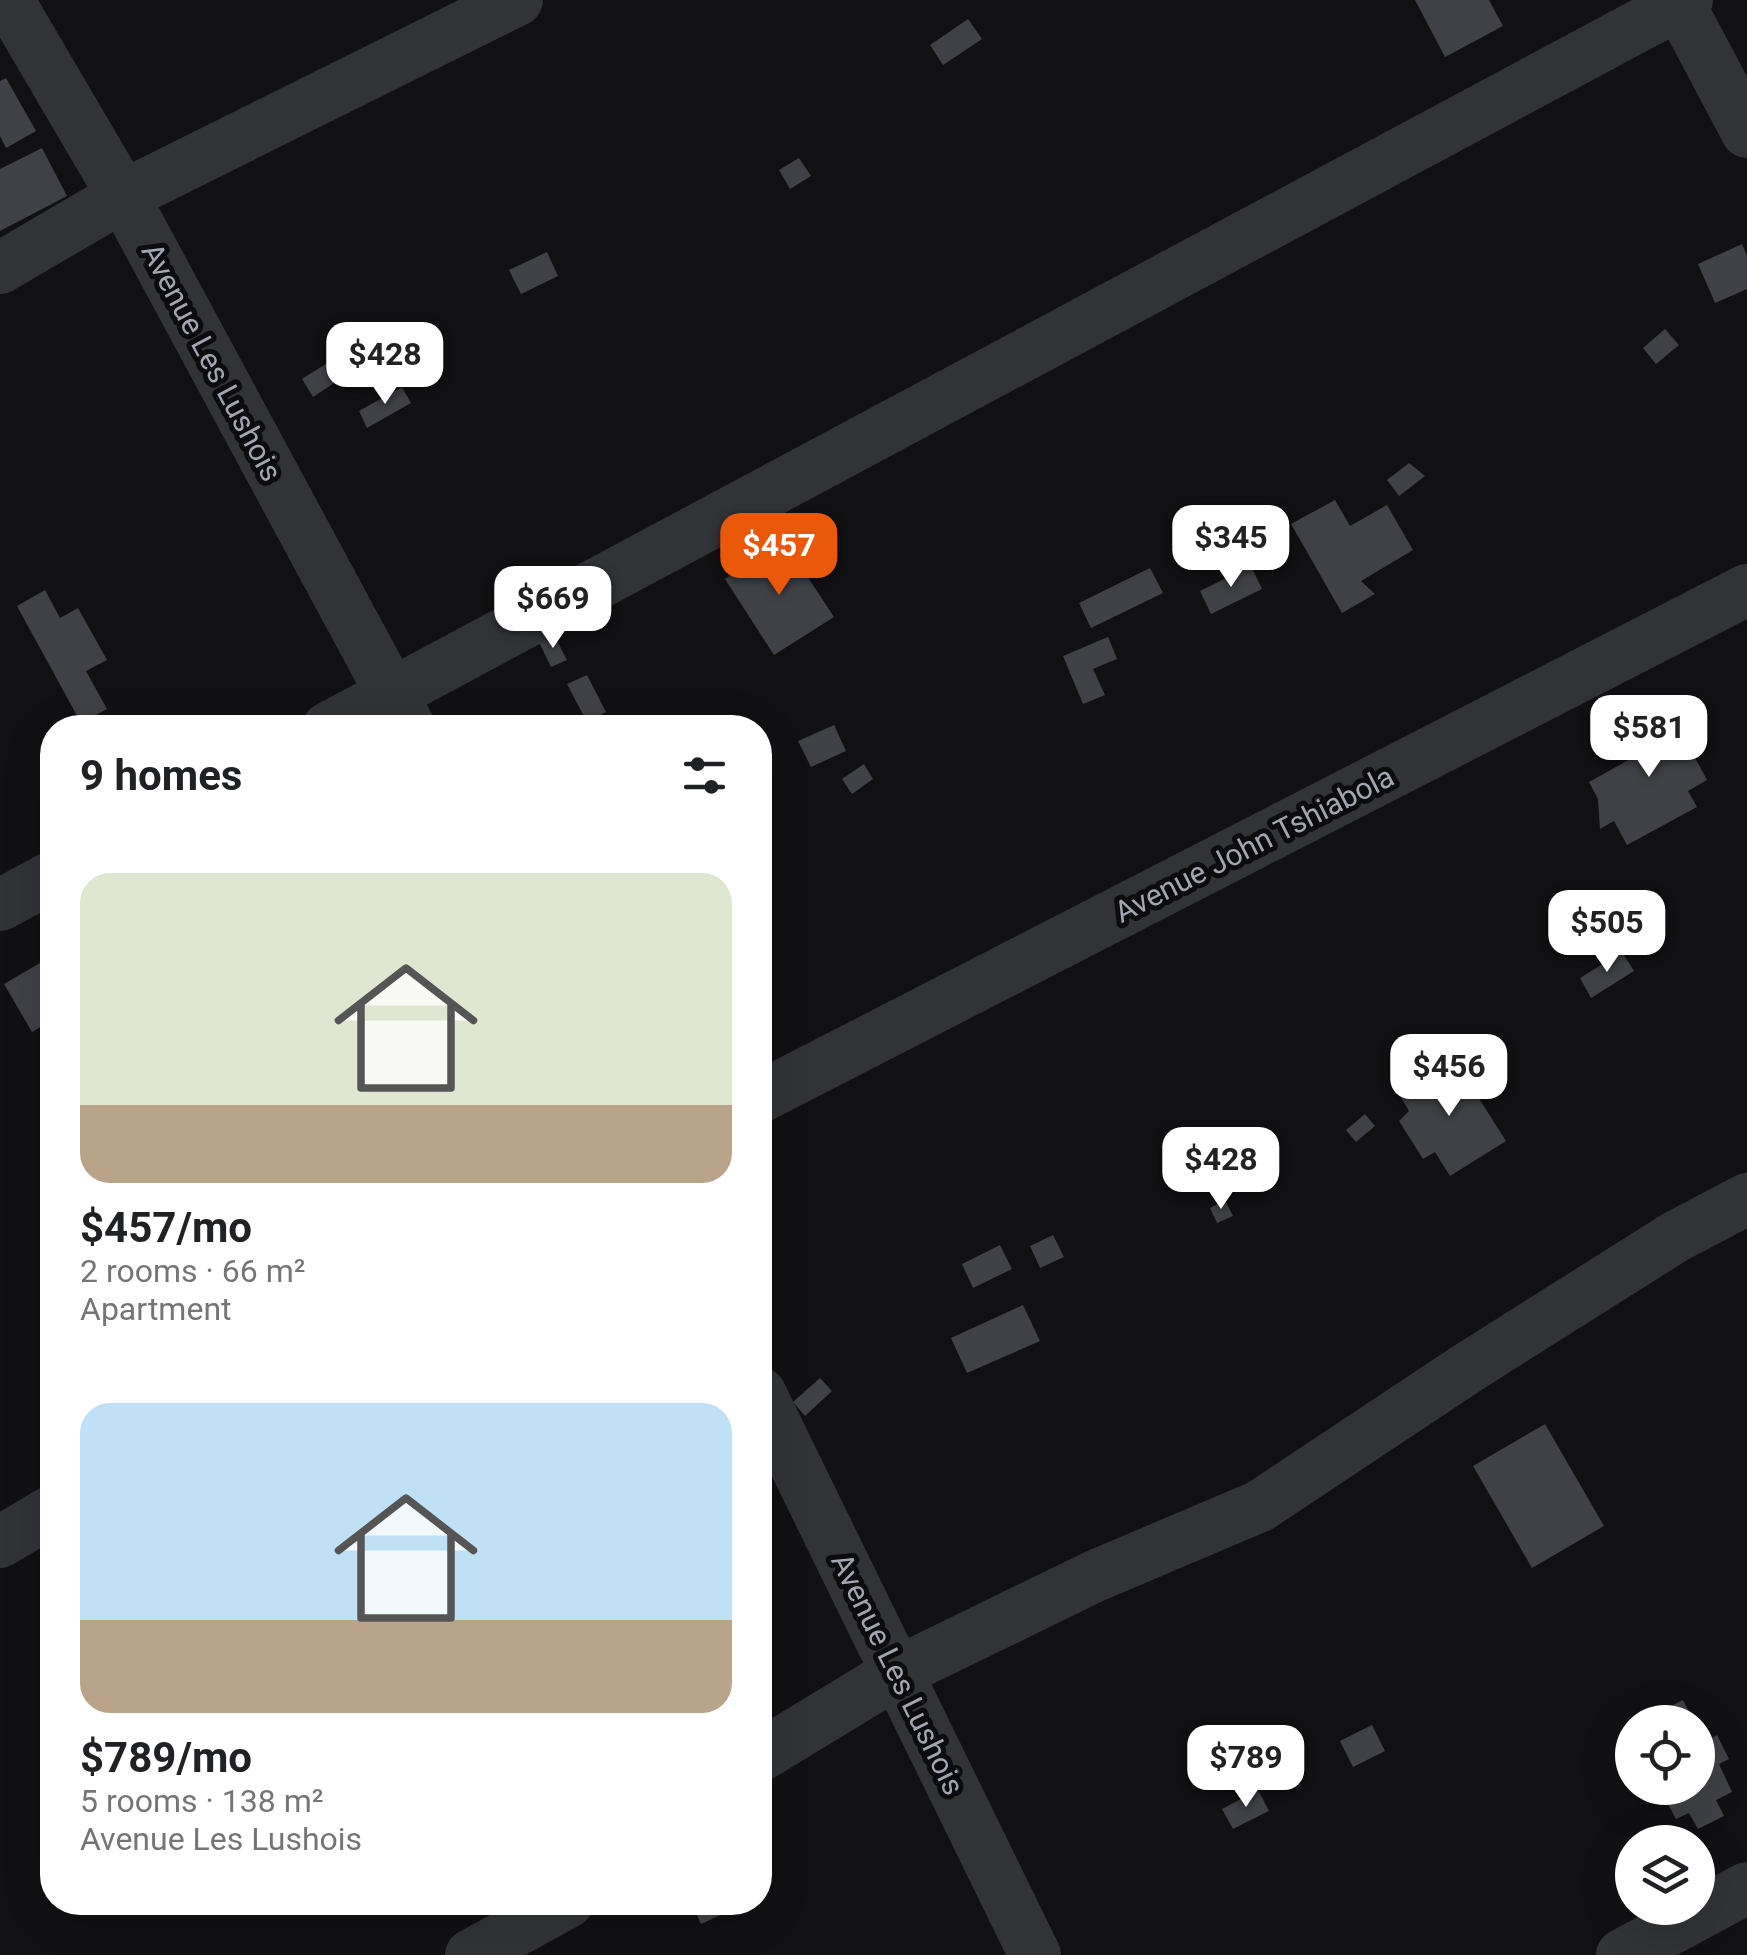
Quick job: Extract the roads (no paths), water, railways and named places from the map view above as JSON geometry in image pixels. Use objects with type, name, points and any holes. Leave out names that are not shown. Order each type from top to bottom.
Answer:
[{"type":"street","name":"Avenue Les Lushois","points":[[8,0],[123,196],[400,710]]},
{"type":"street","points":[[0,268],[123,196],[517,0]]},
{"type":"street","points":[[400,710],[1681,1],[1747,132]]},
{"type":"street","name":"Avenue John Tshiabola","points":[[772,1091],[1747,590]]},
{"type":"street","points":[[0,906],[40,884]]},
{"type":"street","points":[[772,1749],[898,1672],[1095,1576],[1260,1506],[1643,1257],[1747,1200]]},
{"type":"street","name":"Avenue Les Lushois","points":[[772,1418],[1035,1955]]},
{"type":"street","points":[[0,1542],[40,1517]]},
{"type":"street","points":[[1622,1955],[1747,1888]]},
{"type":"street","points":[[472,1955],[544,1915]]}]
